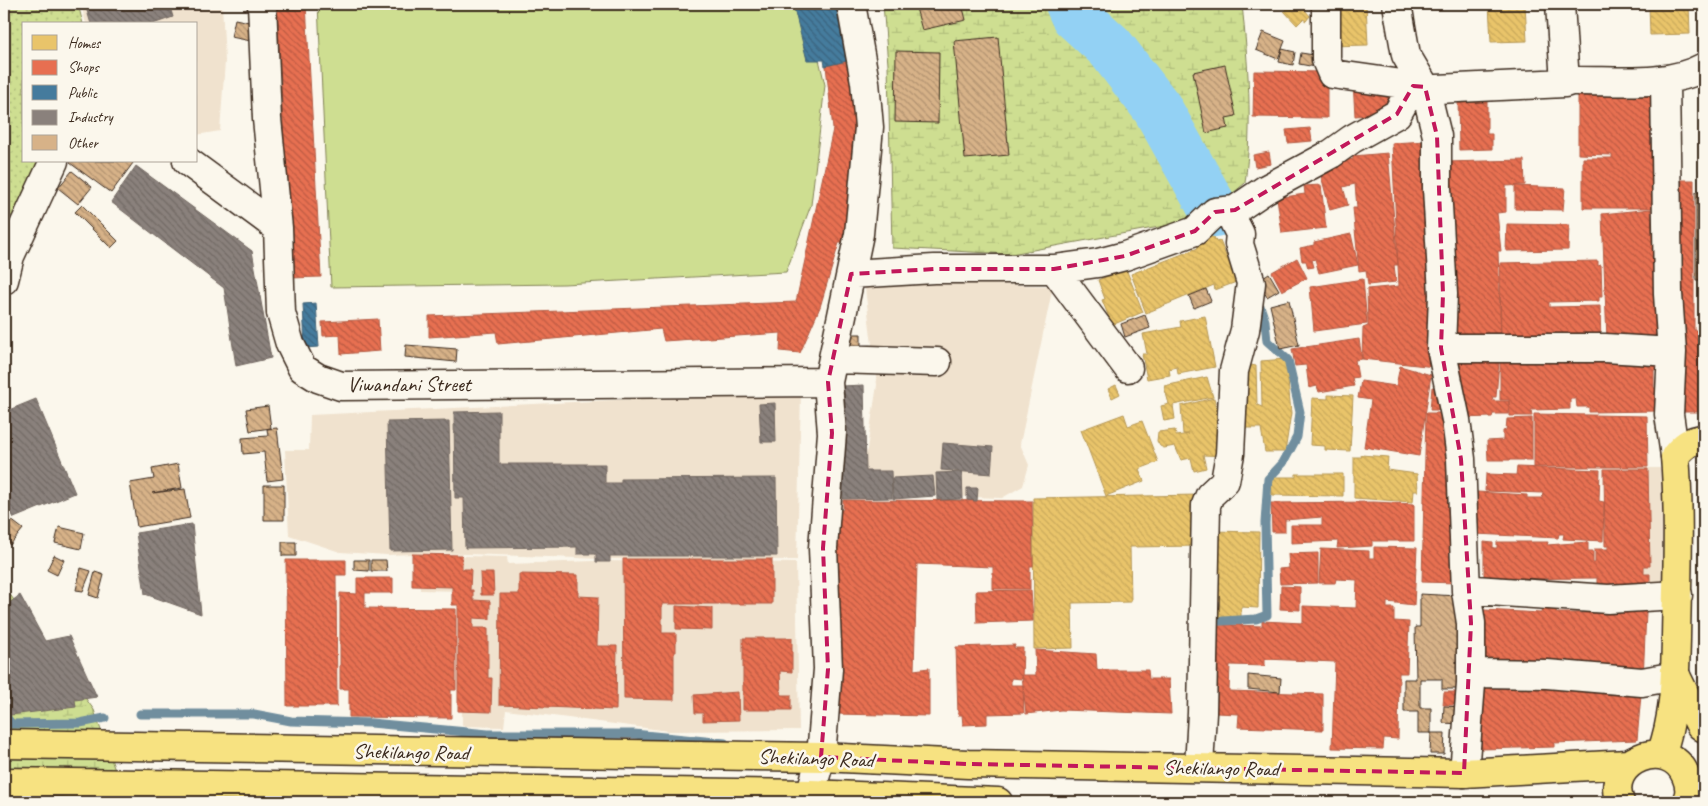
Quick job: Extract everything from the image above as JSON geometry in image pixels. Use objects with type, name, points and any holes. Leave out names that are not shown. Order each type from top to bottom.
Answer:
[{"type":"main road","points":[[1696,797],[1684,770],[1674,760],[1661,754],[1667,738],[1676,676],[1678,595],[1675,456],[1682,447],[1692,440],[1704,439]]},
{"type":"main road","points":[[1676,676],[1700,724],[1704,728]]},
{"type":"main road","name":"Shekilango Road","points":[[4,744],[821,757],[968,764],[1471,773],[1628,764],[1643,755],[1661,754]]},
{"type":"main road","points":[[1620,802],[1618,796],[1619,778],[1628,764]]},
{"type":"main road","name":"Shekilango Road","points":[[4,782],[306,795],[809,798],[998,802]]},
{"type":"street","name":"Viwandani Street","points":[[262,4],[267,119],[278,228],[281,313],[290,344],[302,368],[318,378],[342,386],[831,370],[937,362]]},
{"type":"street","points":[[809,798],[821,757],[828,669],[823,548],[832,433],[831,370],[859,234],[869,127],[865,82],[852,4]]},
{"type":"street","points":[[1326,4],[1326,60],[1332,74],[1341,78],[1361,77],[1437,89],[1565,83],[1571,80],[1666,80],[1693,73],[1704,67]]},
{"type":"street","points":[[1397,4],[1406,56],[1437,136],[1437,188],[1443,294],[1440,348],[1456,420],[1461,459],[1466,591],[1471,623],[1471,773]]},
{"type":"street","points":[[1560,4],[1565,83]]},
{"type":"street","points":[[1666,80],[1668,294],[1672,352],[1669,414],[1675,456]]},
{"type":"street","points":[[851,274],[934,269],[1054,269],[1098,263],[1125,256],[1195,231],[1215,212],[1235,210],[1266,189],[1397,114],[1419,87]]},
{"type":"street","points":[[4,280],[10,256],[15,218],[53,162]]},
{"type":"street","points":[[188,162],[278,228]]},
{"type":"street","points":[[1199,767],[1202,713],[1206,505],[1210,495],[1225,481],[1230,454],[1234,372],[1246,330],[1252,282],[1239,244],[1240,234],[1234,222],[1235,210]]},
{"type":"street","points":[[1054,269],[1128,368]]},
{"type":"street","points":[[1440,348],[1605,348],[1672,352]]},
{"type":"street","points":[[1456,420],[1458,422],[1463,494],[1478,627],[1471,773]]},
{"type":"street","points":[[1475,590],[1608,598],[1678,595]]},
{"type":"street","points":[[1477,673],[1547,674],[1642,682],[1676,676]]},
{"type":"highlighted area","points":[[1413,86],[1425,87],[1437,136],[1443,294],[1441,348],[1461,459],[1471,623],[1464,773],[968,764],[821,757],[828,669],[823,548],[832,433],[828,382],[851,274],[934,269],[1054,269],[1125,256],[1195,231],[1215,212],[1235,210],[1397,114]]},
{"type":"shaded area","points":[[81,4],[222,4],[225,61],[220,131],[198,135],[198,22],[86,22]]},
{"type":"shaded area","points":[[864,280],[1053,286],[1020,444],[1029,465],[1023,486],[1002,498],[860,493],[877,385]]},
{"type":"shaded area","points":[[801,391],[797,560],[603,559],[440,553],[387,555],[340,552],[289,535],[285,450],[309,450],[310,415]]},
{"type":"shaded area","points":[[1627,468],[1672,468],[1672,592],[1618,592]]},
{"type":"shaded area","points":[[420,555],[507,557],[508,564],[594,561],[796,563],[799,730],[669,731],[506,710],[504,727],[462,726],[461,591],[420,590]]},
{"type":"green space","points":[[4,4],[78,4],[82,22],[22,22],[22,162],[48,162],[18,217],[4,215]]},
{"type":"green space","points":[[318,4],[806,4],[825,85],[811,205],[786,272],[564,284],[331,287]]},
{"type":"green space","points":[[883,4],[1242,4],[1248,71],[1249,116],[1245,183],[1218,206],[1170,225],[1011,254],[892,248],[888,64]]},
{"type":"green space","points":[[4,590],[11,596],[94,710],[126,802],[4,802]]},
{"type":"building: Homes","points":[[1291,4],[1300,4],[1310,16],[1306,21],[1303,19],[1297,25],[1284,11]]},
{"type":"building: Homes","points":[[1330,4],[1366,4],[1368,45],[1331,46]]},
{"type":"building: Homes","points":[[1489,4],[1525,4],[1527,41],[1491,42]]},
{"type":"building: Homes","points":[[1649,4],[1689,4],[1690,34],[1650,35]]},
{"type":"building: Homes","points":[[1211,229],[1216,242],[1220,241],[1226,256],[1230,255],[1239,281],[1215,290],[1214,285],[1146,313],[1131,274],[1198,248],[1193,236]]},
{"type":"building: Homes","points":[[1126,269],[1143,312],[1112,325],[1102,300],[1105,299],[1098,280]]},
{"type":"building: Homes","points":[[1205,316],[1215,367],[1178,374],[1177,367],[1169,369],[1170,375],[1147,379],[1142,354],[1147,354],[1143,334],[1181,327],[1180,321]]},
{"type":"building: Homes","points":[[1286,359],[1291,413],[1285,452],[1265,452],[1261,428],[1236,428],[1246,364],[1256,366],[1257,405],[1262,407],[1261,361]]},
{"type":"building: Homes","points":[[1207,377],[1213,397],[1173,405],[1175,419],[1164,421],[1161,406],[1169,404],[1164,386]]},
{"type":"building: Homes","points":[[1116,385],[1120,394],[1112,398],[1108,389]]},
{"type":"building: Homes","points":[[1328,395],[1353,396],[1350,451],[1325,450],[1325,446],[1310,445],[1312,398],[1328,399]]},
{"type":"building: Homes","points":[[1214,398],[1216,407],[1230,406],[1226,456],[1203,455],[1206,468],[1194,471],[1191,458],[1181,460],[1175,446],[1164,448],[1160,446],[1157,441],[1158,432],[1175,430],[1176,436],[1189,434],[1183,434],[1181,406]]},
{"type":"building: Homes","points":[[1124,414],[1128,426],[1142,421],[1158,462],[1139,469],[1144,481],[1106,496],[1081,430]]},
{"type":"building: Homes","points":[[1361,455],[1388,457],[1387,470],[1417,474],[1418,491],[1414,491],[1413,502],[1354,498],[1354,457],[1362,457]]},
{"type":"building: Homes","points":[[1296,474],[1343,474],[1343,496],[1272,495],[1271,477],[1296,477]]},
{"type":"building: Homes","points":[[1198,495],[1199,546],[1130,547],[1131,602],[1072,603],[1073,648],[1034,649],[1033,498]]},
{"type":"building: Homes","points":[[1211,531],[1259,532],[1258,608],[1241,607],[1241,619],[1210,618]]},
{"type":"building: Shops","points":[[277,4],[306,4],[321,277],[291,278]]},
{"type":"building: Shops","points":[[854,60],[863,147],[842,243],[839,243],[820,307],[800,353],[780,351],[781,333],[664,341],[661,329],[498,344],[496,332],[429,337],[429,316],[796,302],[833,129],[826,66]]},
{"type":"building: Shops","points":[[1254,71],[1327,72],[1327,118],[1253,117]]},
{"type":"building: Shops","points":[[1353,82],[1394,93],[1396,113],[1355,116]]},
{"type":"building: Shops","points":[[1578,96],[1661,96],[1660,208],[1583,208],[1583,158],[1612,158],[1612,155],[1578,154]]},
{"type":"building: Shops","points":[[1458,100],[1487,100],[1487,134],[1492,134],[1492,149],[1459,150]]},
{"type":"building: Shops","points":[[1310,128],[1312,141],[1288,143],[1286,130]]},
{"type":"building: Shops","points":[[1426,141],[1435,367],[1362,359],[1363,328],[1368,326],[1367,289],[1399,286],[1392,143]]},
{"type":"building: Shops","points":[[1269,152],[1271,164],[1255,167],[1253,155]]},
{"type":"building: Shops","points":[[1388,153],[1398,265],[1394,265],[1396,282],[1368,285],[1366,270],[1359,271],[1353,208],[1357,208],[1355,184],[1343,187],[1348,205],[1330,210],[1319,168],[1353,159],[1353,156]]},
{"type":"building: Shops","points":[[1524,160],[1525,185],[1506,186],[1506,212],[1497,213],[1501,251],[1498,251],[1501,341],[1454,342],[1446,162]]},
{"type":"building: Shops","points":[[1674,180],[1694,180],[1694,330],[1704,330],[1704,396],[1698,396],[1698,412],[1674,412]]},
{"type":"building: Shops","points":[[1321,185],[1326,228],[1282,233],[1277,198],[1305,194],[1304,186]]},
{"type":"building: Shops","points":[[1515,186],[1565,188],[1563,210],[1515,209]]},
{"type":"building: Shops","points":[[1651,209],[1656,347],[1607,340],[1602,214]]},
{"type":"building: Shops","points":[[1507,224],[1569,225],[1568,250],[1506,251]]},
{"type":"building: Shops","points":[[1351,234],[1358,265],[1319,273],[1315,259],[1312,260],[1314,267],[1308,268],[1306,261],[1302,261],[1300,248],[1314,245],[1314,242]]},
{"type":"building: Shops","points":[[1297,258],[1307,278],[1282,291],[1272,272]]},
{"type":"building: Shops","points":[[1598,261],[1598,266],[1601,265],[1602,297],[1599,297],[1599,301],[1549,302],[1549,307],[1600,306],[1601,345],[1501,347],[1500,263]]},
{"type":"building: Shops","points":[[1363,279],[1367,324],[1314,331],[1310,287]]},
{"type":"building: Shops","points":[[378,319],[380,351],[341,354],[340,335],[323,336],[322,322]]},
{"type":"building: Shops","points":[[1359,339],[1362,359],[1355,360],[1358,377],[1352,378],[1354,386],[1319,392],[1317,386],[1309,388],[1306,365],[1295,366],[1292,349]]},
{"type":"building: Shops","points":[[1500,350],[1496,397],[1492,397],[1493,401],[1509,401],[1509,414],[1493,414],[1492,417],[1459,418],[1454,351]]},
{"type":"building: Shops","points":[[1500,355],[1658,360],[1658,369],[1654,370],[1654,388],[1664,388],[1658,411],[1589,412],[1589,407],[1577,407],[1576,399],[1570,399],[1570,409],[1531,410],[1532,416],[1510,416],[1509,400],[1500,400]]},
{"type":"building: Shops","points":[[1400,366],[1431,375],[1419,456],[1364,447],[1371,400],[1358,398],[1361,381],[1396,386]]},
{"type":"building: Shops","points":[[1432,387],[1441,389],[1444,410],[1430,410]]},
{"type":"building: Shops","points":[[1426,413],[1446,413],[1457,583],[1422,582]]},
{"type":"building: Shops","points":[[1534,414],[1647,416],[1648,467],[1534,467]]},
{"type":"building: Shops","points":[[1532,418],[1532,460],[1488,460],[1487,441],[1503,440],[1503,431],[1506,430],[1507,419]]},
{"type":"building: Shops","points":[[1517,467],[1600,470],[1599,501],[1604,502],[1603,541],[1563,539],[1564,534],[1559,534],[1558,538],[1475,534],[1477,492],[1527,495],[1527,498],[1542,498],[1543,493],[1485,491],[1486,474],[1516,475]]},
{"type":"building: Shops","points":[[1604,469],[1648,469],[1650,566],[1644,566],[1644,574],[1650,574],[1650,588],[1597,591],[1597,578],[1484,579],[1484,542],[1493,543],[1493,548],[1497,548],[1497,542],[1548,542],[1547,545],[1588,542],[1588,551],[1593,551],[1593,563],[1595,563],[1595,549],[1608,549],[1608,546],[1605,546]]},
{"type":"building: Shops","points":[[843,500],[1032,501],[1033,566],[1030,566],[1030,589],[993,589],[993,567],[917,564],[914,670],[929,668],[929,716],[836,714],[833,508],[843,510]]},
{"type":"building: Shops","points":[[1374,502],[1414,504],[1414,541],[1372,541],[1372,546],[1337,548],[1338,541],[1291,543],[1291,525],[1322,525],[1322,517],[1285,520],[1285,532],[1272,532],[1271,503]]},
{"type":"building: Shops","points":[[1374,547],[1417,548],[1414,605],[1387,602],[1387,608],[1394,608],[1394,621],[1409,622],[1407,673],[1399,673],[1398,739],[1384,738],[1383,749],[1332,748],[1335,662],[1265,659],[1265,666],[1230,665],[1229,691],[1323,694],[1323,730],[1238,727],[1239,714],[1216,713],[1216,719],[1205,719],[1208,624],[1262,626],[1262,621],[1303,623],[1303,606],[1356,608],[1357,580],[1336,579],[1335,583],[1319,583],[1321,549],[1369,551],[1369,558],[1374,558]]},
{"type":"building: Shops","points":[[1318,553],[1318,583],[1280,584],[1279,569],[1289,568],[1288,554]]},
{"type":"building: Shops","points":[[412,554],[462,555],[462,569],[471,569],[470,590],[473,590],[473,600],[490,601],[490,619],[473,618],[473,628],[488,628],[488,678],[492,678],[491,712],[458,711],[458,605],[452,605],[452,587],[412,586]]},
{"type":"building: Shops","points":[[623,559],[772,559],[772,604],[662,604],[662,633],[676,633],[674,700],[624,699]]},
{"type":"building: Shops","points":[[286,560],[346,560],[346,575],[336,575],[337,706],[287,706]]},
{"type":"building: Shops","points":[[480,573],[493,573],[494,595],[481,595]]},
{"type":"building: Shops","points":[[519,574],[578,575],[578,596],[598,597],[597,646],[617,646],[616,710],[499,705],[500,594],[519,594]]},
{"type":"building: Shops","points":[[357,578],[393,578],[393,593],[365,593],[365,608],[456,609],[456,690],[451,690],[451,718],[349,717],[349,689],[340,689],[340,593],[357,594]]},
{"type":"building: Shops","points":[[1281,586],[1300,587],[1300,610],[1280,609]]},
{"type":"building: Shops","points":[[1031,590],[1033,621],[977,623],[976,591]]},
{"type":"building: Shops","points":[[1615,605],[1646,612],[1643,680],[1482,668],[1484,610],[1541,613],[1542,606],[1557,608],[1556,613],[1614,613]]},
{"type":"building: Shops","points":[[676,606],[712,608],[712,630],[676,629]]},
{"type":"building: Shops","points":[[743,638],[792,638],[792,672],[780,671],[781,695],[791,695],[791,710],[743,710]]},
{"type":"building: Shops","points":[[1015,645],[1014,648],[1023,648],[1022,679],[1011,678],[1011,685],[1023,685],[1024,713],[987,714],[987,724],[963,725],[962,715],[958,715],[956,647]]},
{"type":"building: Shops","points":[[1035,650],[1096,654],[1097,670],[1148,670],[1149,679],[1169,679],[1171,714],[1061,710],[1026,714],[1022,675],[1036,675]]},
{"type":"building: Shops","points":[[1482,677],[1642,683],[1637,740],[1554,743],[1554,747],[1481,749]]},
{"type":"building: Shops","points":[[738,692],[739,720],[703,721],[703,713],[695,713],[694,695]]},
{"type":"building: Shops","points":[[1444,692],[1456,692],[1455,705],[1443,705]]},
{"type":"building: Public","points":[[793,4],[843,4],[855,59],[825,66],[824,60],[807,60]]},
{"type":"building: Public","points":[[316,303],[319,347],[305,348],[303,304]]},
{"type":"building: Industry","points":[[85,4],[169,4],[173,17],[159,22],[90,22]]},
{"type":"building: Industry","points":[[136,166],[252,251],[271,358],[236,366],[224,288],[111,202]]},
{"type":"building: Industry","points":[[864,385],[866,471],[891,471],[892,498],[843,499],[841,386]]},
{"type":"building: Industry","points":[[36,399],[75,493],[14,518],[4,499],[4,412]]},
{"type":"building: Industry","points":[[775,403],[776,442],[761,442],[759,404]]},
{"type":"building: Industry","points":[[499,411],[499,464],[605,464],[605,483],[621,483],[621,479],[776,478],[777,556],[610,556],[610,562],[596,562],[596,554],[577,554],[577,547],[465,548],[464,498],[455,498],[454,412]]},
{"type":"building: Industry","points":[[449,421],[452,550],[390,551],[387,422]]},
{"type":"building: Industry","points":[[943,443],[993,447],[991,474],[941,470]]},
{"type":"building: Industry","points":[[962,472],[963,499],[937,500],[936,473]]},
{"type":"building: Industry","points":[[933,476],[935,496],[893,499],[892,478]]},
{"type":"building: Industry","points":[[967,488],[978,488],[977,501],[967,500]]},
{"type":"building: Industry","points":[[192,524],[201,614],[145,594],[136,533]]},
{"type":"building: Industry","points":[[20,595],[45,641],[69,636],[97,697],[75,700],[76,707],[10,715],[4,703],[4,607]]},
{"type":"building: Other","points":[[915,4],[962,4],[966,20],[922,30]]},
{"type":"building: Other","points":[[235,19],[254,23],[251,41],[231,37]]},
{"type":"building: Other","points":[[1263,32],[1285,41],[1278,59],[1256,50]]},
{"type":"building: Other","points":[[998,37],[1009,155],[965,159],[954,41]]},
{"type":"building: Other","points":[[1282,49],[1295,52],[1293,65],[1279,62]]},
{"type":"building: Other","points":[[896,51],[939,52],[938,123],[895,122]]},
{"type":"building: Other","points":[[1301,53],[1314,55],[1321,68],[1299,64]]},
{"type":"building: Other","points":[[1225,65],[1236,116],[1226,118],[1228,128],[1206,133],[1193,72]]},
{"type":"building: Other","points":[[132,162],[133,163],[111,193],[70,163]]},
{"type":"building: Other","points":[[72,171],[92,187],[78,204],[58,188]]},
{"type":"building: Other","points":[[1696,192],[1704,192],[1704,280],[1696,280]]},
{"type":"building: Other","points":[[82,205],[118,241],[111,248],[75,212]]},
{"type":"building: Other","points":[[1269,273],[1279,290],[1267,297],[1255,278],[1263,277]]},
{"type":"building: Other","points":[[1206,289],[1211,301],[1194,308],[1189,296]]},
{"type":"building: Other","points":[[1289,300],[1299,345],[1280,349],[1270,305]]},
{"type":"building: Other","points":[[1145,315],[1150,328],[1125,337],[1121,324]]},
{"type":"building: Other","points":[[849,334],[861,334],[861,346],[849,347]]},
{"type":"building: Other","points":[[406,345],[457,349],[456,362],[405,357]]},
{"type":"building: Other","points":[[268,406],[271,428],[250,431],[246,409]]},
{"type":"building: Other","points":[[277,428],[283,479],[267,481],[264,452],[243,454],[242,438],[268,436],[267,429]]},
{"type":"building: Other","points":[[178,464],[182,488],[152,493],[185,489],[190,518],[137,527],[130,483],[154,479],[152,469]]},
{"type":"building: Other","points":[[264,485],[284,485],[284,520],[264,520]]},
{"type":"building: Other","points":[[6,516],[23,529],[10,545],[4,540],[4,519]]},
{"type":"building: Other","points":[[59,527],[84,533],[81,549],[55,543]]},
{"type":"building: Other","points":[[282,542],[296,542],[296,556],[282,556]]},
{"type":"building: Other","points":[[54,555],[64,560],[57,575],[47,570]]},
{"type":"building: Other","points":[[354,560],[369,560],[369,571],[354,570]]},
{"type":"building: Other","points":[[371,560],[386,560],[387,571],[371,571]]},
{"type":"building: Other","points":[[81,568],[91,571],[83,591],[76,590]]},
{"type":"building: Other","points":[[95,572],[104,575],[98,598],[89,595]]},
{"type":"building: Other","points":[[1420,594],[1458,596],[1464,689],[1442,689],[1442,679],[1420,679],[1420,708],[1431,708],[1431,733],[1418,733],[1418,712],[1404,712],[1404,679],[1416,679],[1415,627],[1420,627]]},
{"type":"building: Other","points":[[1248,675],[1281,678],[1280,692],[1248,689]]},
{"type":"building: Other","points":[[1444,706],[1461,707],[1460,724],[1443,723]]},
{"type":"building: Other","points":[[1431,733],[1445,733],[1444,754],[1430,754]]},
{"type":"waterway","points":[[1070,4],[1075,15],[1110,47],[1157,108],[1215,212]]},
{"type":"waterway","points":[[1206,622],[1256,619],[1267,615],[1265,523],[1268,479],[1283,463],[1297,437],[1300,412],[1288,360],[1267,341],[1265,321],[1258,300]]},
{"type":"waterway","points":[[140,714],[254,714],[291,721],[371,723],[488,734],[634,734],[725,743]]},
{"type":"waterway","points":[[4,715],[12,724],[80,723],[105,718]]}]
